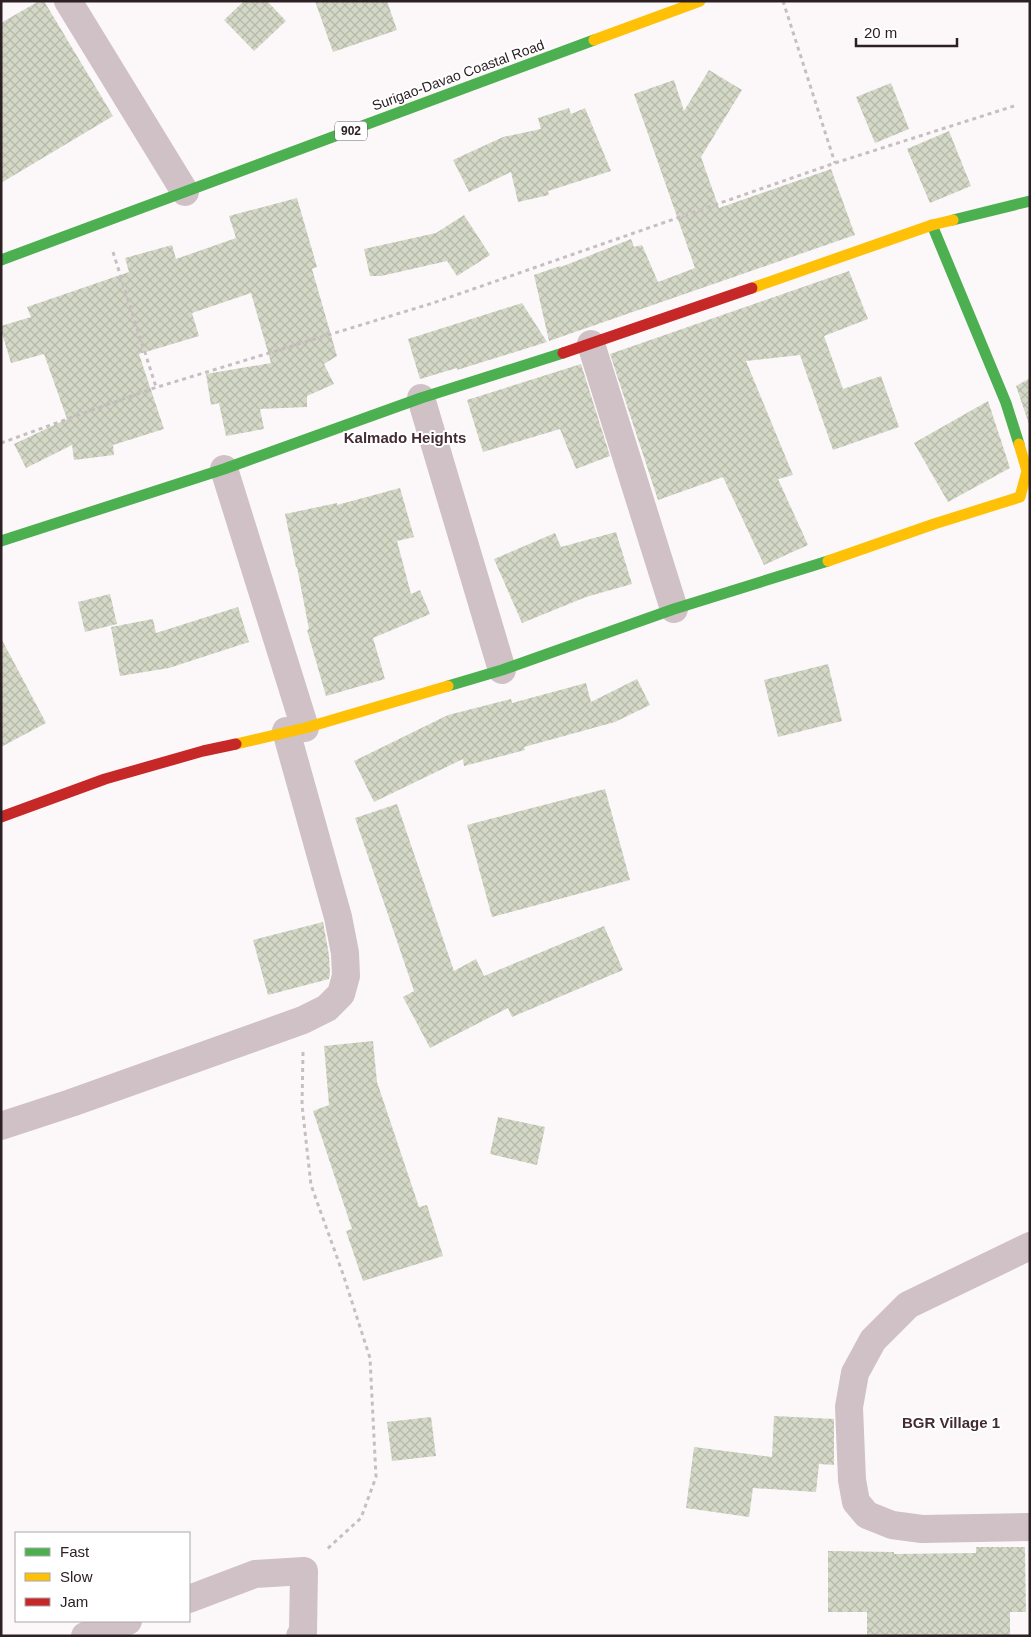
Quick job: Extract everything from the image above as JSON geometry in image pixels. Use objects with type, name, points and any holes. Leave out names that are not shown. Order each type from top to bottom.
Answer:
[{"type":"main road","name":"Surigao-Davao Coastal Road","points":[[1,260],[700,1]]},
{"type":"main road","points":[[1,541],[224,469],[421,398],[591,344],[932,225],[1030,201]]},
{"type":"main road","points":[[1,817],[105,779],[203,751],[296,729],[502,670],[674,609],[839,558],[934,524],[1020,498],[1027,471],[1006,403],[932,225]]},
{"type":"street","points":[[68,1],[185,192]]},
{"type":"street","points":[[591,344],[674,609]]},
{"type":"street","points":[[421,398],[502,670]]},
{"type":"street","points":[[1,1126],[80,1100],[303,1020],[327,1008],[341,994],[346,976],[345,954],[338,917],[296,729],[224,469]]},
{"type":"street","points":[[1030,1246],[908,1305],[873,1340],[855,1373],[849,1407],[852,1480],[856,1502],[867,1515],[892,1525],[922,1529],[1030,1527]]},
{"type":"street","points":[[190,1599],[255,1574],[304,1572],[303,1632],[300,1636]]},
{"type":"street","points":[[85,1636],[125,1622]]},
{"type":"path","points":[[783,1],[835,163]]},
{"type":"path","points":[[1,443],[156,387],[433,303],[835,163],[1014,106]]},
{"type":"path","points":[[103,222],[156,387]]},
{"type":"path","points":[[303,1020],[302,1105],[311,1185],[343,1274],[370,1358],[376,1477],[361,1518],[304,1572]]},
{"type":"building","points":[[39,1],[44,1],[113,116],[1,183],[1,23]]},
{"type":"building","points":[[244,1],[267,1],[286,21],[254,51],[224,20]]},
{"type":"building","points":[[315,1],[387,1],[397,30],[333,52]]},
{"type":"building","points":[[709,70],[742,90],[701,157],[719,208],[831,169],[855,235],[549,341],[534,275],[561,267],[631,239],[634,247],[642,245],[658,282],[695,268],[634,94],[674,80],[684,111]]},
{"type":"building","points":[[891,83],[909,129],[875,143],[856,97]]},
{"type":"building","points":[[569,108],[571,114],[585,108],[611,171],[548,191],[549,195],[518,202],[511,172],[469,192],[453,160],[503,137],[541,129],[538,118]]},
{"type":"building","points":[[949,131],[971,186],[930,203],[907,149]]},
{"type":"building","points":[[297,198],[317,267],[312,269],[337,356],[324,364],[334,384],[307,396],[307,407],[260,409],[264,429],[226,436],[219,403],[211,405],[206,374],[271,363],[251,293],[192,313],[199,336],[139,354],[164,429],[113,445],[114,455],[74,460],[72,445],[26,468],[14,444],[67,419],[44,354],[11,363],[1,326],[31,317],[27,307],[129,272],[125,258],[172,245],[176,259],[236,238],[229,216]]},
{"type":"building","points":[[464,215],[490,255],[457,276],[447,261],[381,276],[370,276],[364,249],[436,233]]},
{"type":"building","points":[[849,271],[868,319],[824,336],[843,389],[881,376],[899,427],[833,450],[800,355],[746,361],[793,475],[778,479],[808,545],[764,565],[723,477],[658,500],[610,354]]},
{"type":"building","points":[[522,303],[547,342],[457,370],[457,368],[420,379],[408,339]]},
{"type":"building","points":[[581,364],[610,456],[576,469],[560,429],[483,452],[467,400]]},
{"type":"building","points":[[1030,378],[1030,427],[1016,386]]},
{"type":"building","points":[[988,401],[1010,468],[948,502],[914,443]]},
{"type":"building","points":[[400,488],[414,537],[397,541],[411,594],[420,590],[430,614],[373,638],[385,679],[326,696],[307,630],[309,629],[285,514],[337,503],[337,505]]},
{"type":"building","points":[[616,532],[632,584],[586,597],[522,623],[494,559],[555,533],[561,547]]},
{"type":"building","points":[[110,594],[117,624],[85,632],[78,602]]},
{"type":"building","points":[[238,607],[249,642],[169,668],[120,676],[111,627],[153,619],[156,633]]},
{"type":"building","points":[[1,638],[46,723],[1,747]]},
{"type":"building","points":[[828,664],[842,721],[778,737],[764,680]]},
{"type":"building","points":[[637,679],[650,705],[615,722],[524,747],[525,750],[464,766],[463,759],[374,802],[354,761],[448,715],[511,699],[512,703],[586,683],[591,702]]},
{"type":"building","points":[[605,789],[630,880],[492,917],[467,825]]},
{"type":"building","points":[[397,804],[454,971],[476,959],[484,976],[604,926],[623,970],[512,1017],[508,1008],[430,1048],[403,997],[414,991],[355,818]]},
{"type":"building","points":[[323,922],[329,955],[329,979],[268,995],[253,940]]},
{"type":"building","points":[[373,1041],[377,1082],[419,1207],[427,1205],[443,1256],[363,1281],[346,1231],[352,1229],[313,1111],[329,1105],[324,1046]]},
{"type":"building","points":[[498,1117],[545,1127],[537,1165],[490,1154]]},
{"type":"building","points":[[774,1416],[834,1419],[834,1465],[819,1464],[816,1492],[753,1488],[749,1517],[686,1508],[694,1447],[772,1457]]},
{"type":"building","points":[[431,1417],[436,1456],[392,1461],[387,1422]]},
{"type":"building","points":[[976,1547],[1025,1547],[1026,1612],[1010,1612],[1010,1636],[867,1636],[867,1612],[828,1612],[828,1551],[894,1552],[894,1554],[976,1553]]},
{"type":"traffic: fast","points":[[1,260],[594,40]]},
{"type":"traffic: fast","points":[[953,220],[1030,201]]},
{"type":"traffic: fast","points":[[932,225],[1006,403],[1019,444]]},
{"type":"traffic: fast","points":[[1,541],[224,469],[421,398],[563,353]]},
{"type":"traffic: fast","points":[[448,686],[502,670],[674,609],[828,561]]},
{"type":"traffic: slow","points":[[594,40],[700,1]]},
{"type":"traffic: slow","points":[[752,288],[932,225],[953,220]]},
{"type":"traffic: slow","points":[[828,561],[934,524],[1020,497],[1027,471],[1019,444]]},
{"type":"traffic: slow","points":[[236,744],[305,728],[448,686]]},
{"type":"traffic: jam","points":[[563,353],[752,288]]},
{"type":"traffic: jam","points":[[1,817],[105,779],[203,751],[236,744]]},
{"type":"district","name":"Kalmado Heights","points":[[405,437]]},
{"type":"district","name":"BGR Village 1","points":[[951,1422]]}]
